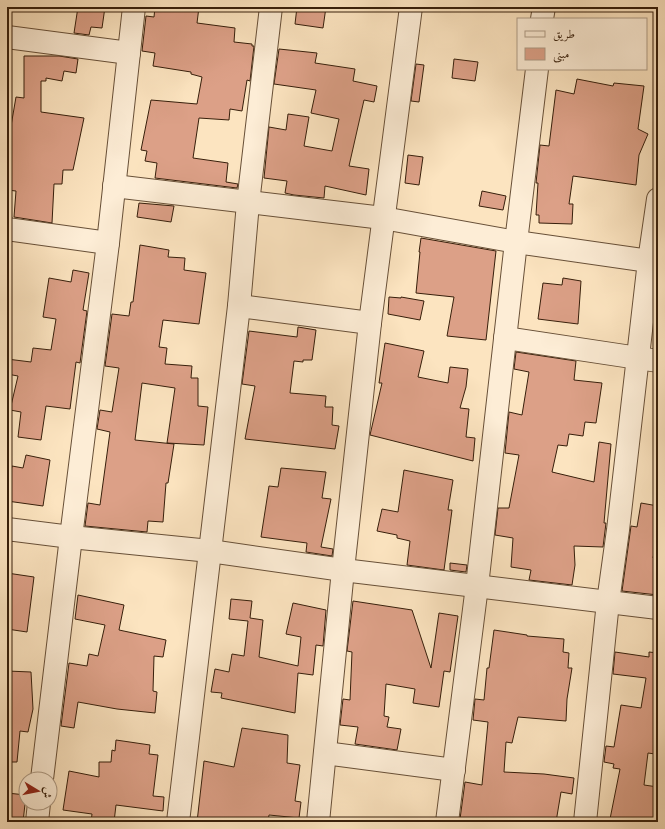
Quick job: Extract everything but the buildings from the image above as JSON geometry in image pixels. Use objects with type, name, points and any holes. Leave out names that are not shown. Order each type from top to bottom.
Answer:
[{"type":"street","points":[[43,771],[108,242],[134,7]]},
{"type":"street","points":[[178,822],[239,306],[248,203],[271,7]]},
{"type":"street","points":[[318,822],[343,570],[370,323],[382,218],[411,7]]},
{"type":"street","points":[[542,18],[544,7]]},
{"type":"street","points":[[7,36],[129,53]]},
{"type":"street","points":[[447,822],[477,586],[537,70]]},
{"type":"street","points":[[114,186],[382,218],[516,242],[649,261]]},
{"type":"street","points":[[585,822],[608,602],[648,360],[649,261],[658,199]]},
{"type":"street","points":[[7,229],[108,242]]},
{"type":"street","points":[[239,306],[370,323]]},
{"type":"street","points":[[505,338],[648,360]]},
{"type":"street","points":[[7,529],[210,551],[343,570],[658,608]]},
{"type":"street","points":[[325,754],[454,770]]},
{"type":"street","points":[[37,822],[38,811]]}]
